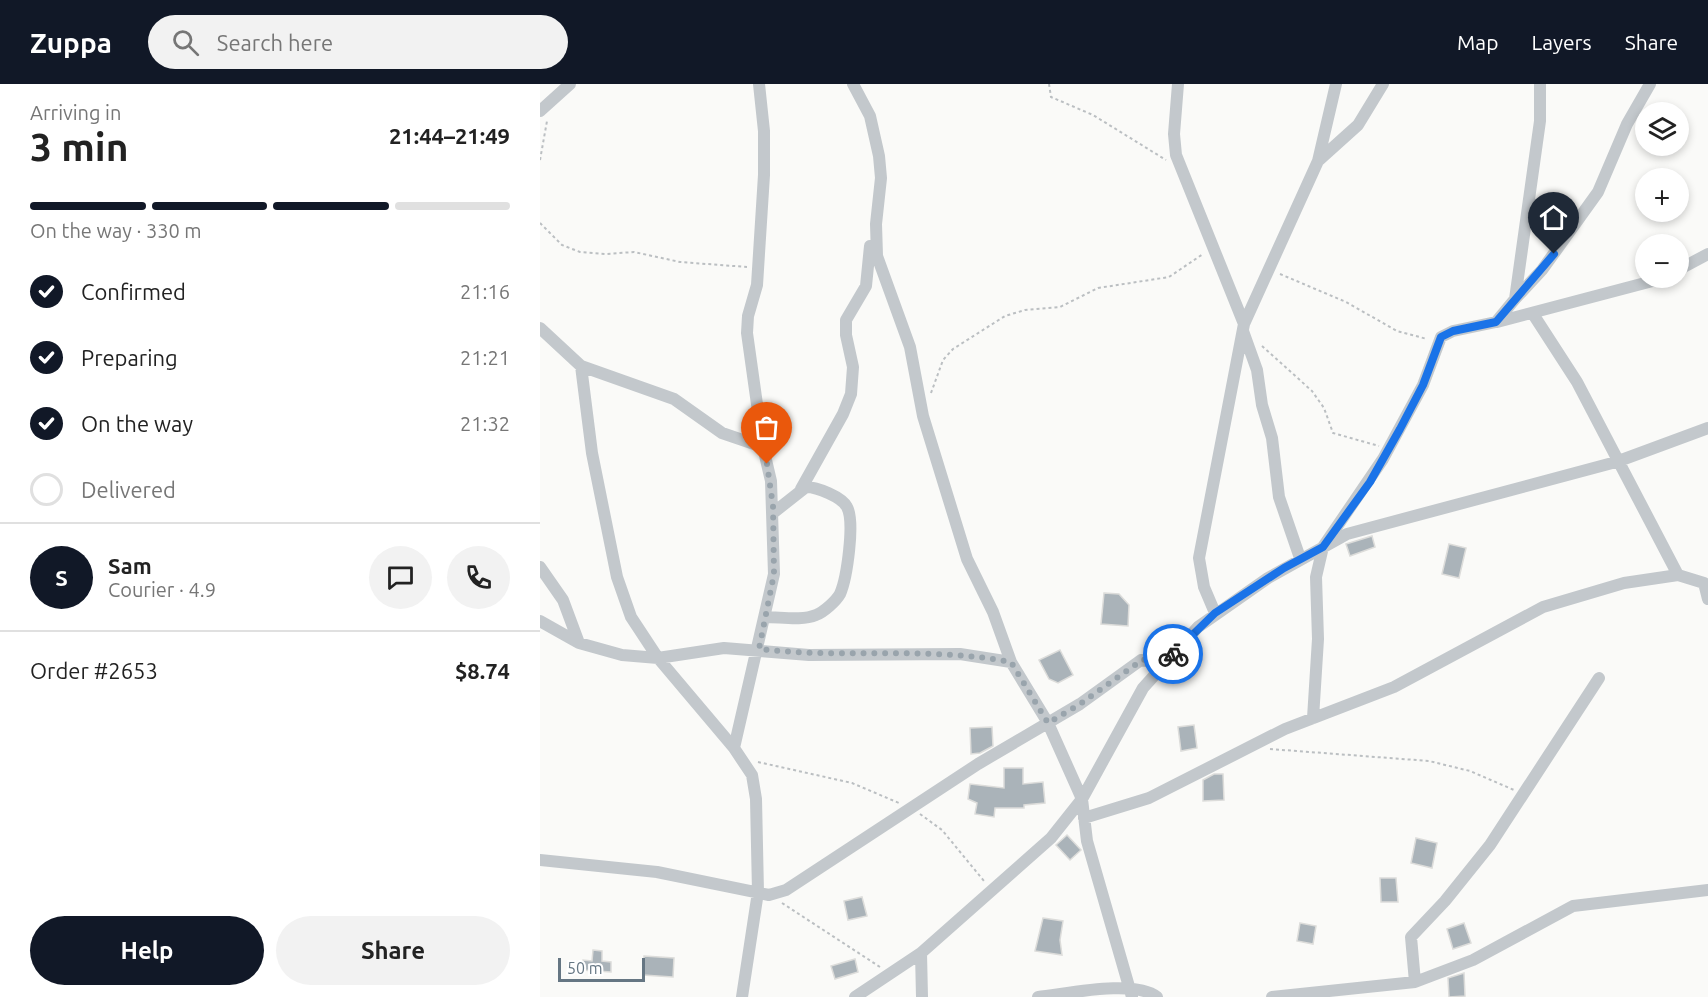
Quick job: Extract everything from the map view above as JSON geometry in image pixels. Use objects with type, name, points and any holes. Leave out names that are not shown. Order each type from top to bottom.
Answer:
[{"type":"street","points":[[544,108],[570,84]]},
{"type":"street","points":[[737,752],[774,574],[771,482],[763,447],[747,333],[748,316],[756,293],[765,149],[759,84]]},
{"type":"street","points":[[853,84],[870,116],[879,156],[881,178],[876,236],[879,263],[910,347],[923,416],[967,559],[993,612],[1011,662],[1048,723],[1082,800],[1087,842],[1130,993]]},
{"type":"street","points":[[1178,84],[1174,134],[1181,170],[1214,247],[1257,370],[1262,405],[1272,438],[1279,497],[1300,558]]},
{"type":"street","points":[[1215,613],[1204,587],[1200,558],[1243,327],[1318,161],[1336,84]]},
{"type":"street","points":[[1318,161],[1358,124],[1383,84]]},
{"type":"street","points":[[1515,299],[1540,121],[1540,84]]},
{"type":"street","points":[[1496,322],[1542,270],[1598,192],[1627,124],[1650,84]]},
{"type":"street","points":[[773,513],[801,489],[849,399],[853,367],[846,335],[846,320],[866,286],[870,244],[876,236]]},
{"type":"street","points":[[1689,264],[1708,254]]},
{"type":"street","points":[[1313,718],[1318,639],[1316,577],[1323,547],[1370,482],[1423,385],[1441,337],[1453,331],[1533,314],[1635,286]]},
{"type":"street","points":[[1533,314],[1577,382],[1616,462],[1678,575]]},
{"type":"street","points":[[540,328],[581,366],[674,399],[729,437],[763,447]]},
{"type":"street","points":[[581,366],[592,453],[617,577],[631,617],[658,658],[737,752],[752,775],[764,893],[742,997]]},
{"type":"street","points":[[855,997],[921,953],[1051,838],[1082,800],[1143,688],[1164,663],[1215,613],[1300,558],[1347,534],[1616,462],[1705,432]]},
{"type":"street","points":[[765,617],[815,616],[837,598],[844,579],[849,547],[846,506],[816,488],[801,489]]},
{"type":"street","points":[[540,567],[563,600],[579,643]]},
{"type":"street","points":[[1084,818],[1149,798],[1285,729],[1395,687],[1544,607],[1624,583],[1678,575],[1707,581],[1708,599]]},
{"type":"street","points":[[540,621],[579,643],[622,655],[658,658],[724,648],[759,649],[809,655],[960,654],[1011,662]]},
{"type":"street","points":[[540,860],[657,872],[764,893],[801,882],[978,764],[1080,704],[1142,660],[1149,659],[1164,663]]},
{"type":"street","points":[[1415,982],[1412,937],[1445,901],[1524,795],[1599,678]]},
{"type":"street","points":[[1272,997],[1354,993],[1415,982],[1473,960],[1573,906],[1708,890]]},
{"type":"street","points":[[921,953],[922,997]]},
{"type":"street","points":[[1038,997],[1130,993],[1143,990],[1157,997]]},
{"type":"path","points":[[1049,84],[1051,97],[1093,114],[1181,170]]},
{"type":"path","points":[[540,160],[544,108]]},
{"type":"path","points":[[540,223],[562,245],[580,252],[606,254],[634,252],[680,262],[758,268]]},
{"type":"path","points":[[930,396],[943,360],[953,349],[1005,316],[1024,310],[1060,307],[1098,288],[1169,277],[1214,247]]},
{"type":"path","points":[[1269,269],[1346,302],[1397,332],[1416,338],[1441,337]]},
{"type":"path","points":[[1258,343],[1312,391],[1324,408],[1333,433],[1389,448]]},
{"type":"path","points":[[1250,748],[1429,761],[1470,771],[1524,795]]},
{"type":"path","points":[[737,752],[852,783],[911,809],[942,830],[992,890]]},
{"type":"path","points":[[764,893],[890,974]]},
{"type":"building","points":[[1372,536],[1375,547],[1350,556],[1346,544]]},
{"type":"building","points":[[1449,544],[1466,548],[1459,578],[1442,574]]},
{"type":"building","points":[[1104,593],[1119,594],[1129,605],[1128,626],[1101,624]]},
{"type":"building","points":[[1060,650],[1073,675],[1058,683],[1049,679],[1039,660]]},
{"type":"building","points":[[1194,725],[1197,748],[1181,751],[1178,727]]},
{"type":"building","points":[[992,727],[993,746],[980,753],[971,754],[970,728]]},
{"type":"building","points":[[1004,768],[1023,768],[1023,784],[1043,782],[1045,803],[1024,805],[1024,808],[995,808],[994,817],[975,814],[977,803],[968,799],[970,784],[1004,788]]},
{"type":"building","points":[[1214,774],[1223,774],[1224,800],[1203,801],[1203,780]]},
{"type":"building","points":[[1067,835],[1081,850],[1070,860],[1056,845]]},
{"type":"building","points":[[1416,838],[1437,843],[1432,868],[1411,863]]},
{"type":"building","points":[[1380,878],[1396,878],[1398,902],[1381,902]]},
{"type":"building","points":[[862,897],[867,916],[848,920],[844,901]]},
{"type":"building","points":[[1043,918],[1063,921],[1060,940],[1062,955],[1035,951]]},
{"type":"building","points":[[1300,923],[1316,926],[1313,944],[1297,941]]},
{"type":"building","points":[[1464,923],[1471,943],[1453,949],[1447,929]]},
{"type":"building","points":[[593,950],[602,951],[602,961],[611,962],[611,972],[582,970],[583,960],[592,961]]},
{"type":"building","points":[[644,956],[674,958],[673,977],[643,975]]},
{"type":"building","points":[[855,959],[858,972],[835,979],[831,966]]},
{"type":"building","points":[[1464,973],[1465,996],[1449,997],[1448,978]]},
{"type":"way so far","points":[[767,464],[773,506],[774,574],[759,649],[809,655],[960,654],[1011,662],[1048,723],[1080,704],[1142,660],[1149,659],[1164,663],[1173,654]]},
{"type":"route","points":[[1173,654],[1198,627],[1215,613],[1300,558],[1323,547],[1370,482],[1400,429],[1423,385],[1437,342],[1446,333],[1496,322],[1554,254]]}]
